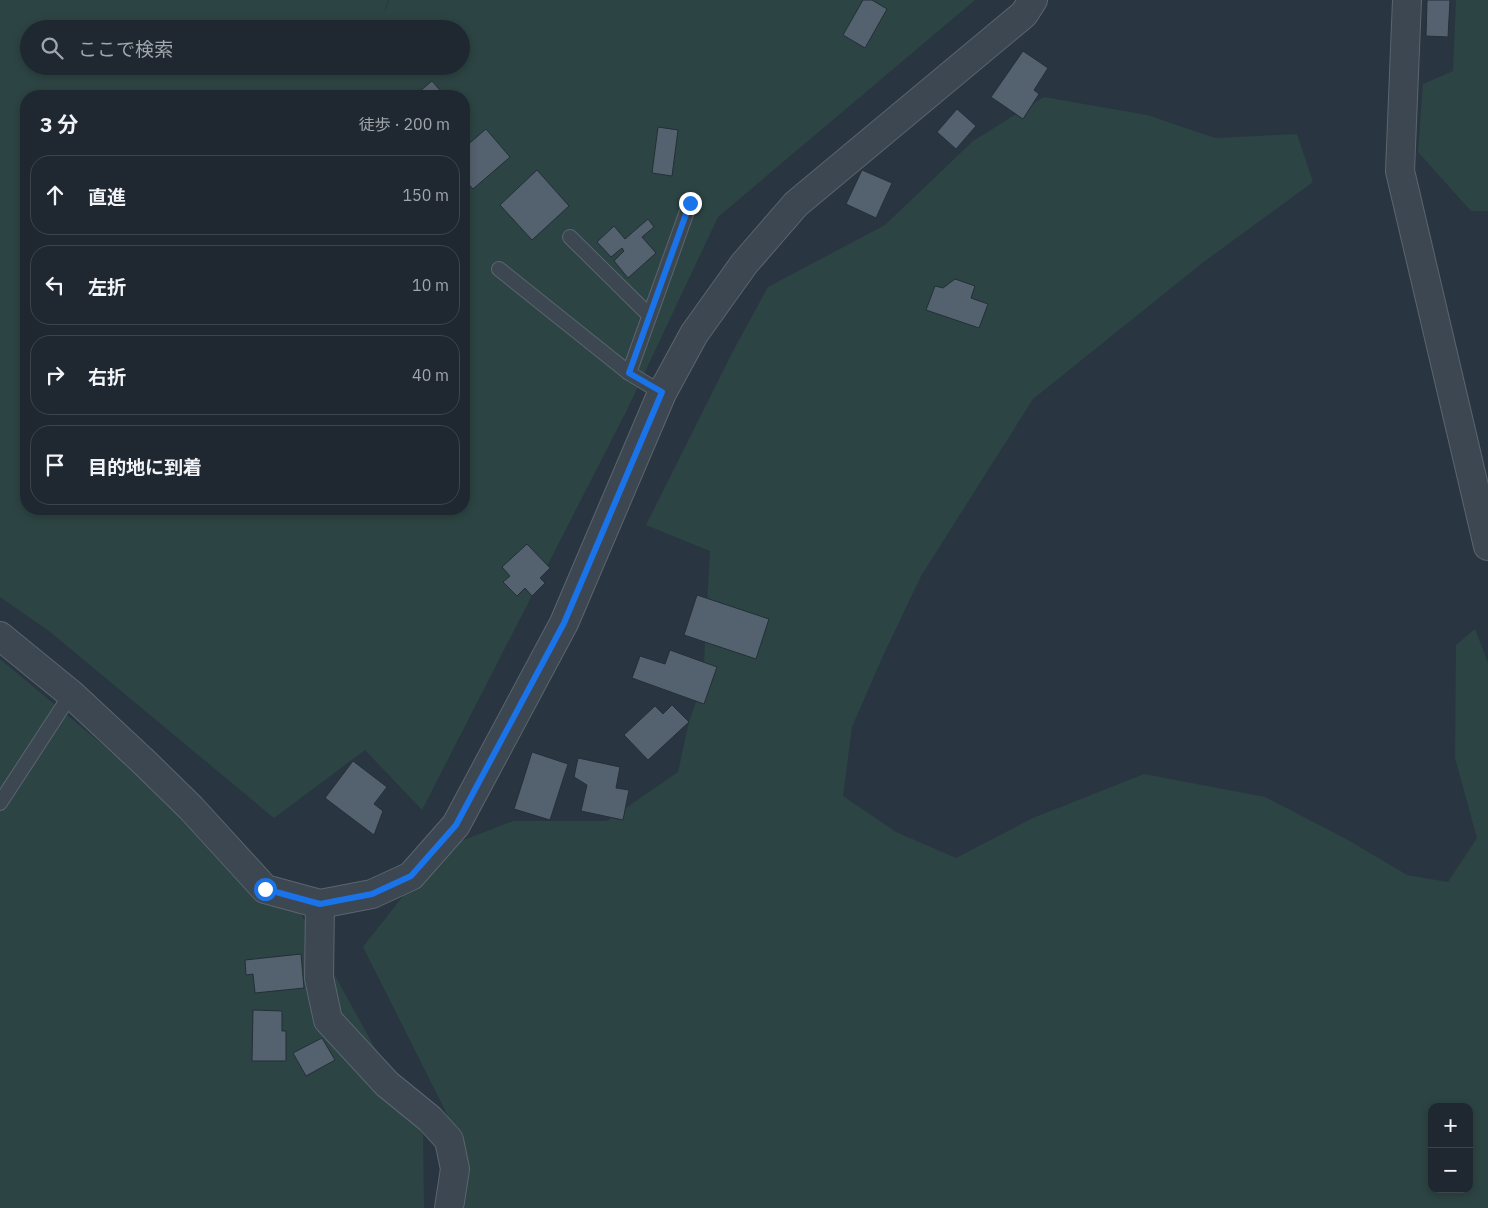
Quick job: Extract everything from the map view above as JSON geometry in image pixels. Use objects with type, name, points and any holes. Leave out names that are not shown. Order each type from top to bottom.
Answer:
[{"type":"street","points":[[0,636],[71,694],[191,808],[265,889],[320,904],[372,894],[411,876],[456,825],[564,623],[662,392],[694,334],[744,264],[796,204],[1024,14],[1033,0]]},
{"type":"street","points":[[1407,0],[1400,171],[1488,546]]},
{"type":"street","points":[[320,904],[320,978],[328,1020],[387,1084],[430,1119],[449,1140],[455,1169],[449,1208]]},
{"type":"lane","points":[[629,373],[690,203]]},
{"type":"lane","points":[[570,237],[649,315]]},
{"type":"lane","points":[[499,269],[629,373],[662,392]]},
{"type":"lane","points":[[0,802],[71,694]]},
{"type":"green space","points":[[0,0],[388,0],[384,13],[389,0],[975,0],[718,217],[627,410],[422,810],[365,750],[274,818],[49,631],[0,597]]},
{"type":"green space","points":[[1456,0],[1488,0],[1488,211],[1471,211],[1418,152],[1423,84],[1453,71]]},
{"type":"green space","points":[[1044,97],[1147,115],[1215,138],[1297,134],[1313,182],[1201,264],[1033,399],[921,576],[852,727],[843,796],[896,832],[956,858],[1033,818],[1144,774],[1265,797],[1348,840],[1407,875],[1448,882],[1477,838],[1455,758],[1456,645],[1475,629],[1488,663],[1488,1208],[465,1208],[464,1148],[363,947],[440,849],[513,821],[607,821],[678,772],[689,722],[703,681],[710,551],[646,525],[732,353],[768,287],[885,225],[973,141]]},
{"type":"green space","points":[[0,659],[297,907],[423,1135],[424,1208],[0,1208]]},
{"type":"building","points":[[863,0],[872,0],[887,9],[865,48],[843,35]]},
{"type":"building","points":[[1427,0],[1450,0],[1448,37],[1426,36]]},
{"type":"building","points":[[1023,51],[1048,68],[1034,90],[1039,94],[1023,119],[991,97]]},
{"type":"building","points":[[432,81],[440,90],[421,90]]},
{"type":"building","points":[[957,109],[976,126],[956,149],[937,132]]},
{"type":"building","points":[[658,127],[678,130],[672,176],[652,173]]},
{"type":"building","points":[[486,129],[510,157],[473,189],[470,186],[470,143]]},
{"type":"building","points":[[537,170],[569,206],[532,240],[500,205]]},
{"type":"building","points":[[862,170],[892,183],[876,218],[846,204]]},
{"type":"building","points":[[648,219],[654,227],[642,237],[656,253],[628,278],[614,261],[624,251],[622,248],[611,257],[597,242],[614,226],[625,239]]},
{"type":"building","points":[[955,279],[975,286],[971,298],[988,304],[979,328],[926,310],[935,286],[943,288]]},
{"type":"building","points":[[527,544],[550,568],[540,578],[545,583],[532,596],[525,588],[517,596],[503,582],[510,576],[502,567]]},
{"type":"building","points":[[697,595],[769,619],[756,659],[684,635]]},
{"type":"building","points":[[670,650],[717,667],[704,704],[632,678],[640,656],[665,664]]},
{"type":"building","points":[[672,705],[689,722],[648,760],[624,735],[655,706],[663,714]]},
{"type":"building","points":[[532,752],[568,764],[550,820],[514,809]]},
{"type":"building","points":[[578,758],[620,767],[616,788],[629,790],[623,820],[581,811],[587,785],[574,777]]},
{"type":"building","points":[[353,761],[387,787],[374,804],[383,811],[374,835],[325,798]]},
{"type":"building","points":[[301,954],[304,988],[255,993],[253,974],[246,975],[245,960]]},
{"type":"building","points":[[253,1010],[282,1011],[282,1031],[286,1031],[286,1061],[252,1061]]},
{"type":"building","points":[[322,1038],[335,1060],[306,1076],[293,1053]]},
{"type":"route","points":[[265,889],[320,904],[372,894],[411,876],[456,825],[564,623],[662,392],[629,373],[690,203]]}]
